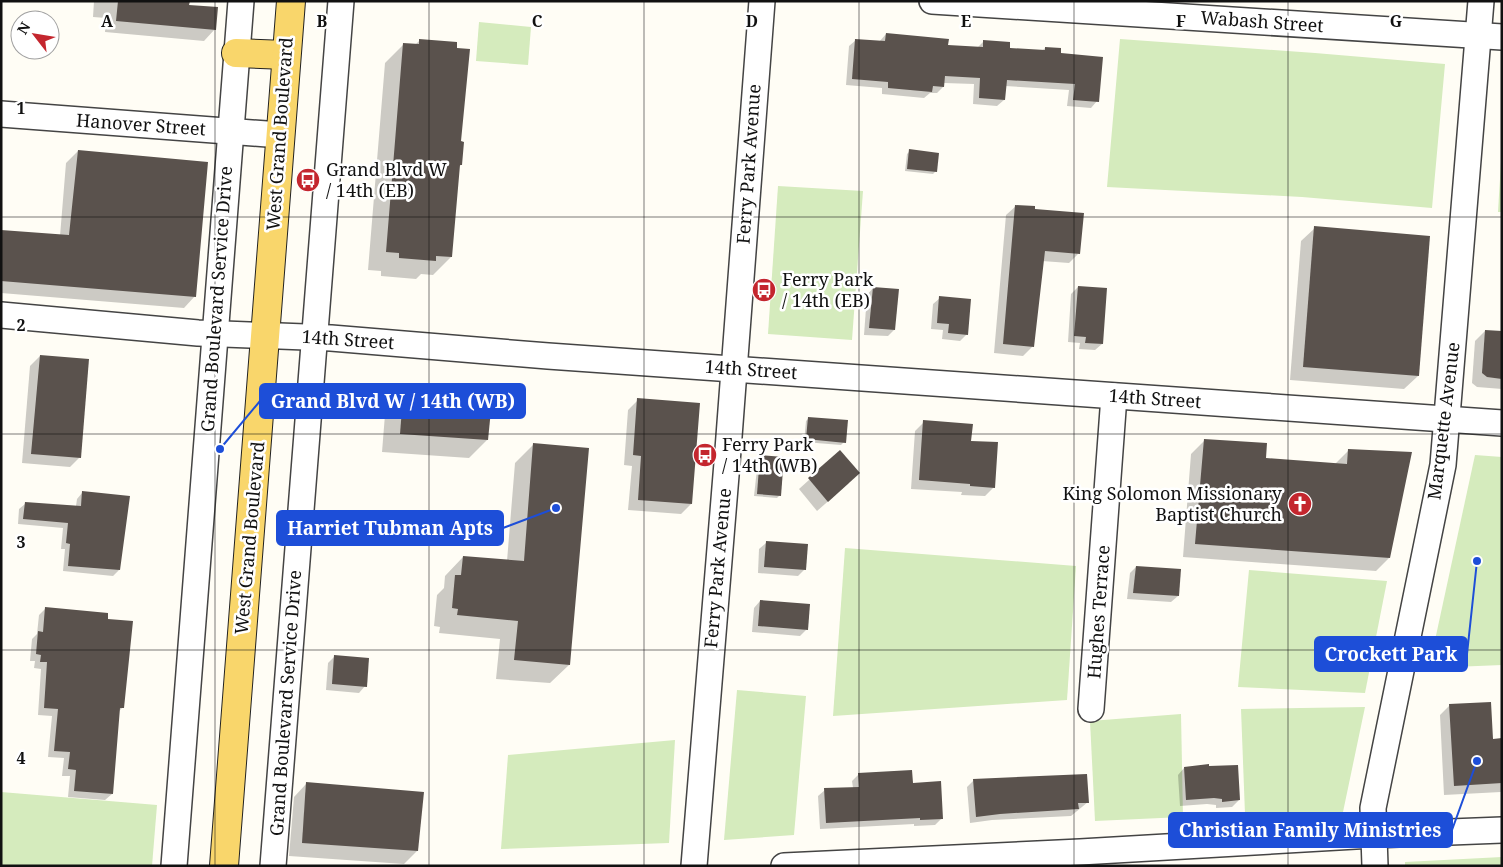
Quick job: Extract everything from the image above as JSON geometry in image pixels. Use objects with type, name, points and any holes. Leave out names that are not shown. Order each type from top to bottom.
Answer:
[{"type":"main road","name":"West Grand Boulevard","points":[[224,866],[291,1]]},
{"type":"main road","points":[[236,52],[286,56]]},
{"type":"street","name":"Grand Boulevard Service Drive","points":[[174,866],[240,1]]},
{"type":"street","name":"Grand Boulevard Service Drive","points":[[273,866],[341,1]]},
{"type":"street","name":"Ferry Park Avenue","points":[[694,866],[762,1]]},
{"type":"street","name":"Wabash Street","points":[[932,1],[1490,37]]},
{"type":"street","name":"Marquette Avenue","points":[[1375,866],[1373,808],[1443,465],[1490,37],[1481,1]]},
{"type":"street","name":"Hanover Street","points":[[1,114],[280,135]]},
{"type":"street","name":"14th Street","points":[[1,316],[215,334],[314,337],[548,356],[1502,423]]},
{"type":"street","name":"Hughes Terrace","points":[[1091,709],[1114,396]]},
{"type":"street","points":[[784,866],[1502,830]]},
{"type":"green space","points":[[479,22],[531,27],[528,65],[476,61]]},
{"type":"green space","points":[[1120,39],[1445,64],[1432,208],[1302,197],[1107,187]]},
{"type":"green space","points":[[1502,145],[1502,212],[1498,212]]},
{"type":"green space","points":[[778,186],[863,191],[852,340],[768,334]]},
{"type":"green space","points":[[1475,455],[1502,457],[1502,665],[1429,668]]},
{"type":"green space","points":[[845,548],[1076,566],[1067,700],[833,716]]},
{"type":"green space","points":[[1249,570],[1387,581],[1365,693],[1238,687]]},
{"type":"green space","points":[[737,690],[806,696],[794,835],[724,840]]},
{"type":"green space","points":[[1365,707],[1343,812],[1245,814],[1241,709]]},
{"type":"green space","points":[[1181,714],[1183,817],[1095,821],[1090,721]]},
{"type":"green space","points":[[675,740],[669,843],[501,849],[508,755]]},
{"type":"green space","points":[[1,792],[157,805],[152,866],[1,866]]},
{"type":"green space","points":[[1502,857],[1502,866],[1405,866],[1405,862]]},
{"type":"building","points":[[118,1],[190,1],[189,5],[218,7],[216,30],[116,21]]},
{"type":"building","points":[[886,33],[949,39],[948,45],[983,47],[983,40],[1010,42],[1010,48],[1045,50],[1045,47],[1061,48],[1061,53],[1103,57],[1099,102],[1073,100],[1075,84],[1007,80],[1005,100],[979,98],[980,78],[945,76],[944,87],[933,86],[932,92],[888,88],[888,82],[852,79],[855,39],[885,41]]},
{"type":"building","points":[[419,39],[457,42],[457,48],[470,49],[461,141],[464,142],[462,165],[460,165],[452,257],[436,256],[436,261],[399,258],[399,253],[386,252],[403,43],[419,44]]},
{"type":"building","points":[[909,149],[939,153],[937,172],[907,169]]},
{"type":"building","points":[[78,150],[208,162],[196,297],[1,281],[1,230],[69,235]]},
{"type":"building","points":[[1015,205],[1035,206],[1035,209],[1084,213],[1080,254],[1045,251],[1034,347],[1003,344]]},
{"type":"building","points":[[1314,226],[1430,236],[1419,376],[1303,367]]},
{"type":"building","points":[[1078,286],[1107,288],[1103,344],[1085,343],[1086,337],[1074,336]]},
{"type":"building","points":[[873,287],[899,289],[895,330],[869,328]]},
{"type":"building","points":[[939,296],[971,299],[968,335],[948,333],[949,324],[937,323]]},
{"type":"building","points":[[1485,330],[1502,331],[1502,379],[1487,377],[1482,373]]},
{"type":"building","points":[[40,355],[89,359],[81,458],[31,454]]},
{"type":"building","points":[[404,383],[493,390],[488,440],[400,434]]},
{"type":"building","points":[[637,398],[700,403],[692,504],[638,500],[641,456],[633,455]]},
{"type":"building","points":[[808,417],[848,420],[846,443],[806,439]]},
{"type":"building","points":[[923,420],[973,424],[971,441],[998,442],[995,488],[919,480]]},
{"type":"building","name":"King Solomon Missionary Baptist Church","points":[[1204,439],[1267,443],[1266,458],[1347,464],[1348,449],[1412,452],[1390,558],[1195,544]]},
{"type":"building","points":[[533,443],[589,448],[570,665],[514,660],[518,621],[457,615],[458,609],[452,608],[455,575],[461,575],[463,556],[524,561]]},
{"type":"building","points":[[840,450],[860,473],[828,502],[808,478]]},
{"type":"building","points":[[760,455],[784,457],[781,496],[757,494]]},
{"type":"building","points":[[82,491],[130,496],[120,570],[68,566],[70,544],[66,543],[68,523],[23,519],[25,502],[81,506]]},
{"type":"building","points":[[766,541],[808,544],[806,570],[764,567]]},
{"type":"building","points":[[1136,566],[1181,569],[1179,596],[1133,593]]},
{"type":"building","points":[[760,600],[810,604],[808,630],[758,626]]},
{"type":"building","points":[[45,607],[108,613],[108,619],[133,621],[124,708],[120,708],[113,794],[74,791],[76,770],[68,769],[70,752],[54,751],[58,709],[44,708],[47,662],[40,662],[41,655],[36,654],[38,631],[43,632]]},
{"type":"building","points":[[334,655],[369,658],[367,687],[332,684]]},
{"type":"building","points":[[1491,702],[1493,739],[1502,738],[1502,783],[1454,786],[1449,704]]},
{"type":"building","points":[[1209,764],[1209,766],[1238,765],[1240,800],[1222,802],[1222,799],[1214,798],[1186,800],[1184,767]]},
{"type":"building","points":[[912,770],[913,783],[941,781],[943,819],[920,820],[920,818],[826,823],[824,788],[859,787],[858,773]]},
{"type":"building","points":[[1087,774],[1089,803],[1078,803],[1079,809],[976,817],[973,779]]},
{"type":"building","points":[[306,782],[424,792],[418,851],[302,843]]},
{"type":"place","name":"Grand Blvd W / 14th (EB)","points":[[308,180]]},
{"type":"place","name":"Ferry Park / 14th (EB)","points":[[764,290]]},
{"type":"place","name":"Grand Blvd W / 14th (WB)","points":[[220,449]]},
{"type":"place","name":"Ferry Park / 14th (WB)","points":[[705,455]]},
{"type":"place","name":"King Solomon Missionary Baptist Church","points":[[1300,504]]},
{"type":"place","name":"Harriet Tubman Apts","points":[[556,508]]},
{"type":"place","name":"Crockett Park","points":[[1477,561]]},
{"type":"place","name":"Christian Family Ministries","points":[[1477,761]]}]
